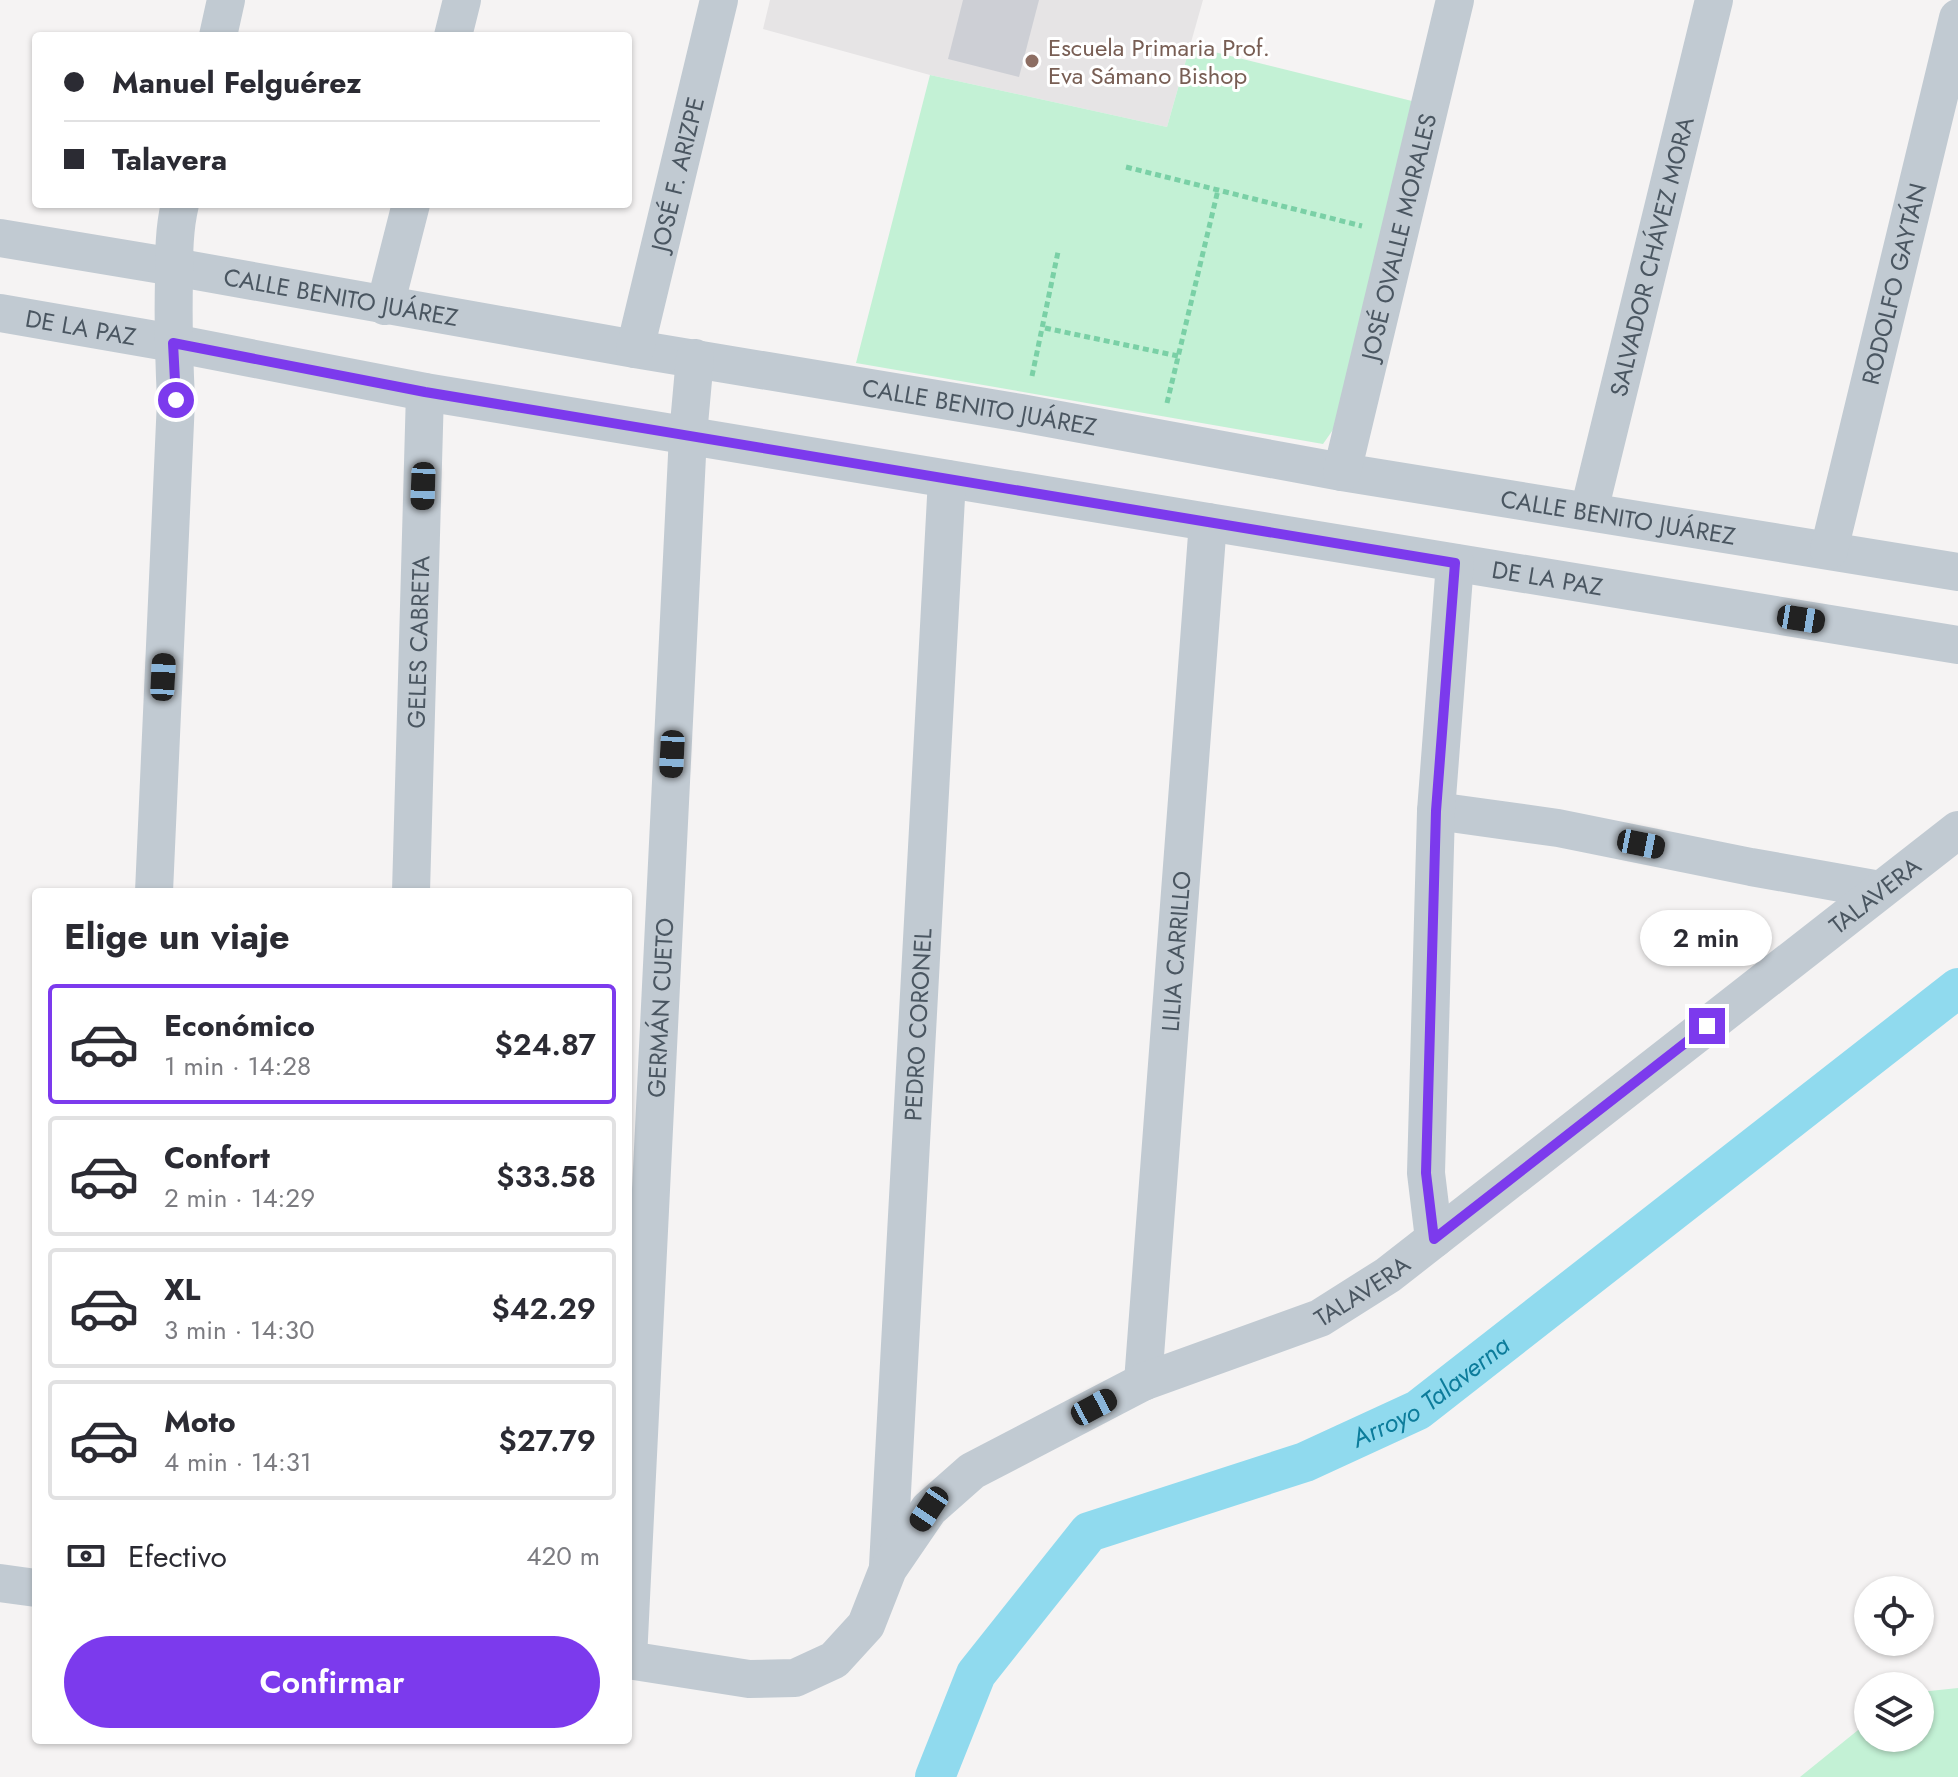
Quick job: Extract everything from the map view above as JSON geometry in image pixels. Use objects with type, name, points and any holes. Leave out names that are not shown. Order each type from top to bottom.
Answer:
[{"type":"street","points":[[219,32],[226,0]]},
{"type":"street","points":[[454,32],[462,0]]},
{"type":"street","name":"JOSÉ F. ARIZPE","points":[[635,349],[719,0]]},
{"type":"street","name":"JOSÉ OVALLE MORALES","points":[[1342,472],[1455,0]]},
{"type":"street","name":"SALVADOR CHÁVEZ MORA","points":[[1589,511],[1714,0]]},
{"type":"street","name":"RODOLFO GAYTÁN","points":[[1829,550],[1958,18]]},
{"type":"street","points":[[154,888],[176,400],[174,267],[175,224],[179,208]]},
{"type":"street","points":[[385,306],[410,208]]},
{"type":"street","name":"CALLE BENITO JUÁREZ","points":[[0,238],[1342,472],[1958,572]]},
{"type":"street","name":"DE LA PAZ","points":[[0,313],[425,392],[1958,645]]},
{"type":"street","name":"GERMÁN CUETO","points":[[632,1578],[688,435],[695,358]]},
{"type":"street","name":"GELES CABRETA","points":[[411,888],[425,392]]},
{"type":"street","name":"PEDRO CORONEL","points":[[888,1569],[947,479]]},
{"type":"street","name":"LILIA CARRILLO","points":[[1143,1382],[1208,522]]},
{"type":"street","points":[[1434,1239],[1426,1173],[1436,811],[1455,563]]},
{"type":"street","points":[[1436,811],[1558,828],[1880,890]]},
{"type":"street","name":"TALAVERA","points":[[888,1569],[929,1509],[972,1471],[1143,1382],[1320,1318],[1388,1275],[1958,830]]},
{"type":"street","points":[[632,1661],[749,1679],[795,1678],[834,1660],[866,1625],[888,1569]]},
{"type":"street","points":[[0,1583],[32,1587]]},
{"type":"path","points":[[1126,167],[1370,228]]},
{"type":"path","points":[[1164,416],[1218,190]]},
{"type":"path","points":[[1032,377],[1058,252]]},
{"type":"path","points":[[1045,328],[1178,356]]},
{"type":"shaded area","name":"Escuela Primaria Prof. Eva Sámano Bishop","points":[[770,0],[1203,0],[1167,127],[930,75],[763,29]]},
{"type":"green space","points":[[1190,46],[1416,102],[1344,414],[1323,444],[856,363],[930,75],[1167,127]]},
{"type":"green space","points":[[1958,1688],[1958,1777],[1800,1777],[1854,1733],[1854,1752],[1934,1752],[1934,1691]]},
{"type":"building","points":[[963,0],[1039,0],[1019,77],[948,59]]},
{"type":"waterway","name":"Arroyo Talaverna","points":[[935,1777],[976,1674],[1089,1532],[1305,1462],[1418,1410],[1958,988]]},
{"type":"place","name":"Escuela Primaria Prof. Eva Sámano Bishop","points":[[1032,61]]},
{"type":"route","points":[[176,400],[173,343],[425,392],[1455,563],[1436,811],[1426,1173],[1434,1239],[1707,1026]]}]
